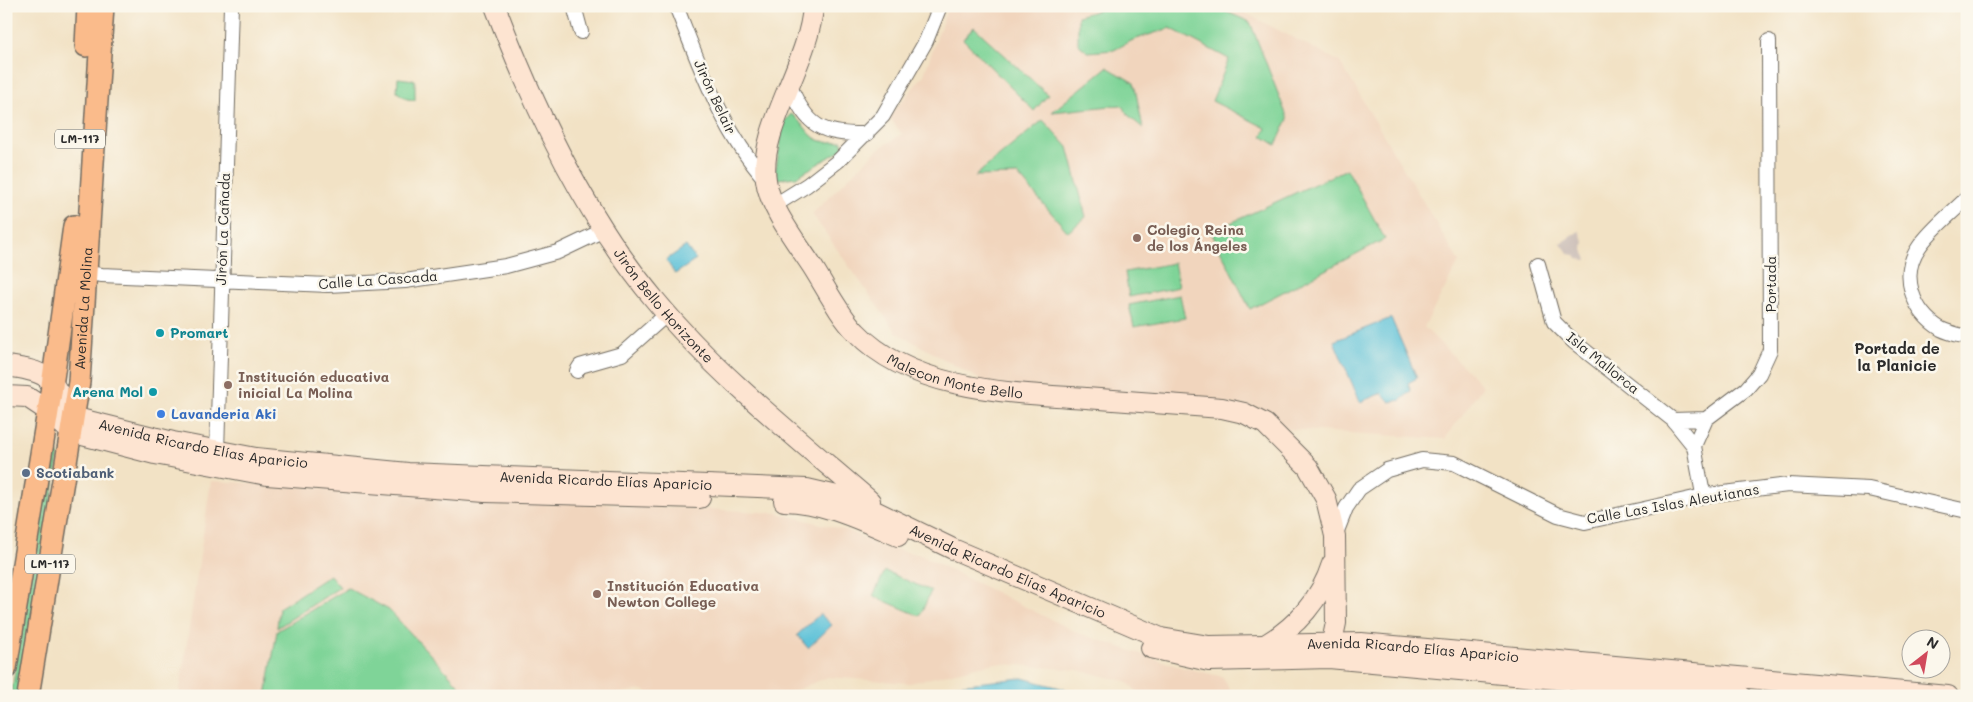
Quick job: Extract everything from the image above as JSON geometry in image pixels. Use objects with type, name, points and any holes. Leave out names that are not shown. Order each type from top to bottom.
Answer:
[{"type":"main road","name":"Avenida La Molina","points":[[6,668],[48,411],[51,380],[77,272],[73,243],[88,6]]},
{"type":"main road","name":"Avenida La Molina","points":[[28,696],[79,382],[77,272],[103,6]]},
{"type":"street","name":"Jirón La Cañada","points":[[217,451],[231,6]]},
{"type":"street","name":"Jirón Bello Horizonte","points":[[495,6],[521,76],[604,230],[625,262],[667,314],[710,359],[890,519],[913,543]]},
{"type":"street","points":[[574,6],[581,32]]},
{"type":"street","name":"Jirón Belair","points":[[676,6],[703,75],[731,130],[750,163],[766,180]]},
{"type":"street","name":"Malecon Monte Bello","points":[[812,6],[801,56],[767,152],[766,180],[782,219],[855,331],[875,349],[909,368],[950,382],[1003,392],[1222,408],[1244,413],[1265,424],[1308,467],[1326,499],[1335,546],[1336,623],[1320,651]]},
{"type":"street","points":[[775,205],[807,185],[838,161],[883,116],[904,83],[926,41],[940,6]]},
{"type":"street","name":"Portada","points":[[1694,446],[1706,419],[1746,389],[1758,374],[1770,350],[1770,41]]},
{"type":"street","points":[[790,86],[800,110],[818,126],[839,134],[867,134]]},
{"type":"street","points":[[1967,198],[1919,248],[1910,267],[1909,286],[1918,308],[1941,329],[1967,337]]},
{"type":"street","name":"Calle La Cascada","points":[[77,272],[328,285],[405,281],[506,266],[558,252],[604,230]]},
{"type":"street","name":"Isla Mallorca","points":[[1538,264],[1554,322],[1574,342],[1673,420],[1694,446]]},
{"type":"street","points":[[577,372],[580,366],[622,354],[667,314]]},
{"type":"street","points":[[6,366],[34,370],[51,380],[72,424]]},
{"type":"street","points":[[6,396],[27,397],[72,424]]},
{"type":"street","points":[[1673,420],[1706,419]]},
{"type":"street","name":"Avenida Ricardo Elías Aparicio","points":[[72,424],[256,458],[408,473],[807,488],[850,499],[953,550],[1161,638],[1209,646],[1265,645],[1766,688],[1948,696]]},
{"type":"street","name":"Avenida Ricardo Elías Aparicio","points":[[72,424],[155,454],[267,475],[485,492],[806,502],[832,508],[1160,652],[1209,661],[1320,651],[1361,643],[1396,655],[1741,696]]},
{"type":"street","points":[[1694,446],[1702,489],[1708,495]]},
{"type":"street","name":"Calle Las Islas Aleutianas","points":[[1335,546],[1346,508],[1358,489],[1387,470],[1422,460],[1454,463],[1558,515],[1585,522],[1708,495],[1788,485],[1869,489],[1967,511]]},
{"type":"street","points":[[807,488],[816,481],[822,471],[824,462]]},
{"type":"street","points":[[1265,645],[1292,626],[1318,597],[1328,577],[1335,546]]},
{"type":"street","points":[[1303,614],[1320,651]]},
{"type":"street","points":[[1336,623],[1346,636],[1361,643]]},
{"type":"shaded area","name":"Colegio Reina de los Ángeles","points":[[948,6],[1232,6],[1340,62],[1459,262],[1424,327],[1483,386],[1445,439],[1287,429],[1249,406],[986,383],[896,332],[812,214],[877,150],[902,134],[889,117],[924,75]]},
{"type":"shaded area","points":[[1579,231],[1584,242],[1583,250],[1587,260],[1577,259],[1575,255],[1569,254],[1561,243]]},
{"type":"shaded area","name":"Institución Educativa Newton College","points":[[211,481],[777,513],[849,531],[881,546],[920,555],[1078,633],[1177,666],[1223,677],[1233,696],[1142,696],[1126,681],[1077,670],[994,663],[910,683],[828,677],[782,696],[655,696],[643,690],[599,696],[179,696]]},
{"type":"green space","points":[[1114,6],[1213,6],[1250,22],[1288,119],[1276,145],[1262,136],[1266,128],[1212,101],[1229,59],[1170,28],[1133,40],[1114,50],[1088,52],[1078,44],[1078,16]]},
{"type":"green space","points":[[974,27],[1048,95],[1034,111],[963,39]]},
{"type":"green space","points":[[1107,67],[1134,83],[1143,128],[1131,118],[1121,105],[1052,112]]},
{"type":"green space","points":[[398,78],[415,80],[415,100],[407,99],[397,92]]},
{"type":"green space","points":[[791,114],[816,139],[831,142],[842,141],[843,149],[796,177],[778,179],[775,173],[784,122]]},
{"type":"green space","points":[[1043,120],[1068,147],[1086,217],[1068,232],[1018,175],[975,176]]},
{"type":"green space","points":[[1347,169],[1385,239],[1250,309],[1211,232]]},
{"type":"green space","points":[[1174,263],[1179,287],[1129,297],[1125,272]]},
{"type":"green space","points":[[1180,295],[1185,318],[1134,327],[1129,305]]},
{"type":"green space","points":[[50,455],[59,455],[18,696],[11,696]]},
{"type":"green space","points":[[885,571],[931,591],[920,616],[873,596]]},
{"type":"green space","points":[[330,575],[340,587],[277,628],[279,608]]},
{"type":"green space","points":[[348,588],[389,610],[469,696],[266,696],[277,631]]},
{"type":"water","points":[[686,246],[696,260],[675,274],[666,260]]},
{"type":"water","points":[[1391,318],[1417,378],[1408,383],[1411,391],[1401,400],[1390,402],[1382,393],[1360,402],[1334,341]]},
{"type":"water","points":[[820,614],[832,625],[808,648],[797,635]]},
{"type":"water","points":[[1022,678],[1091,696],[914,696],[957,685]]},
{"type":"place","name":"Colegio Reina de los Ángeles","points":[[1137,238]]},
{"type":"place","name":"Promart","points":[[160,333]]},
{"type":"place","name":"Institución educativa inicial La Molina","points":[[228,385]]},
{"type":"place","name":"Arena Mol","points":[[153,392]]},
{"type":"place","name":"Lavanderia Aki","points":[[161,414]]},
{"type":"place","name":"Scotiabank","points":[[26,473]]},
{"type":"place","name":"Institución Educativa Newton College","points":[[597,594]]},
{"type":"district","name":"Portada de la Planicie","points":[[1897,358]]}]
